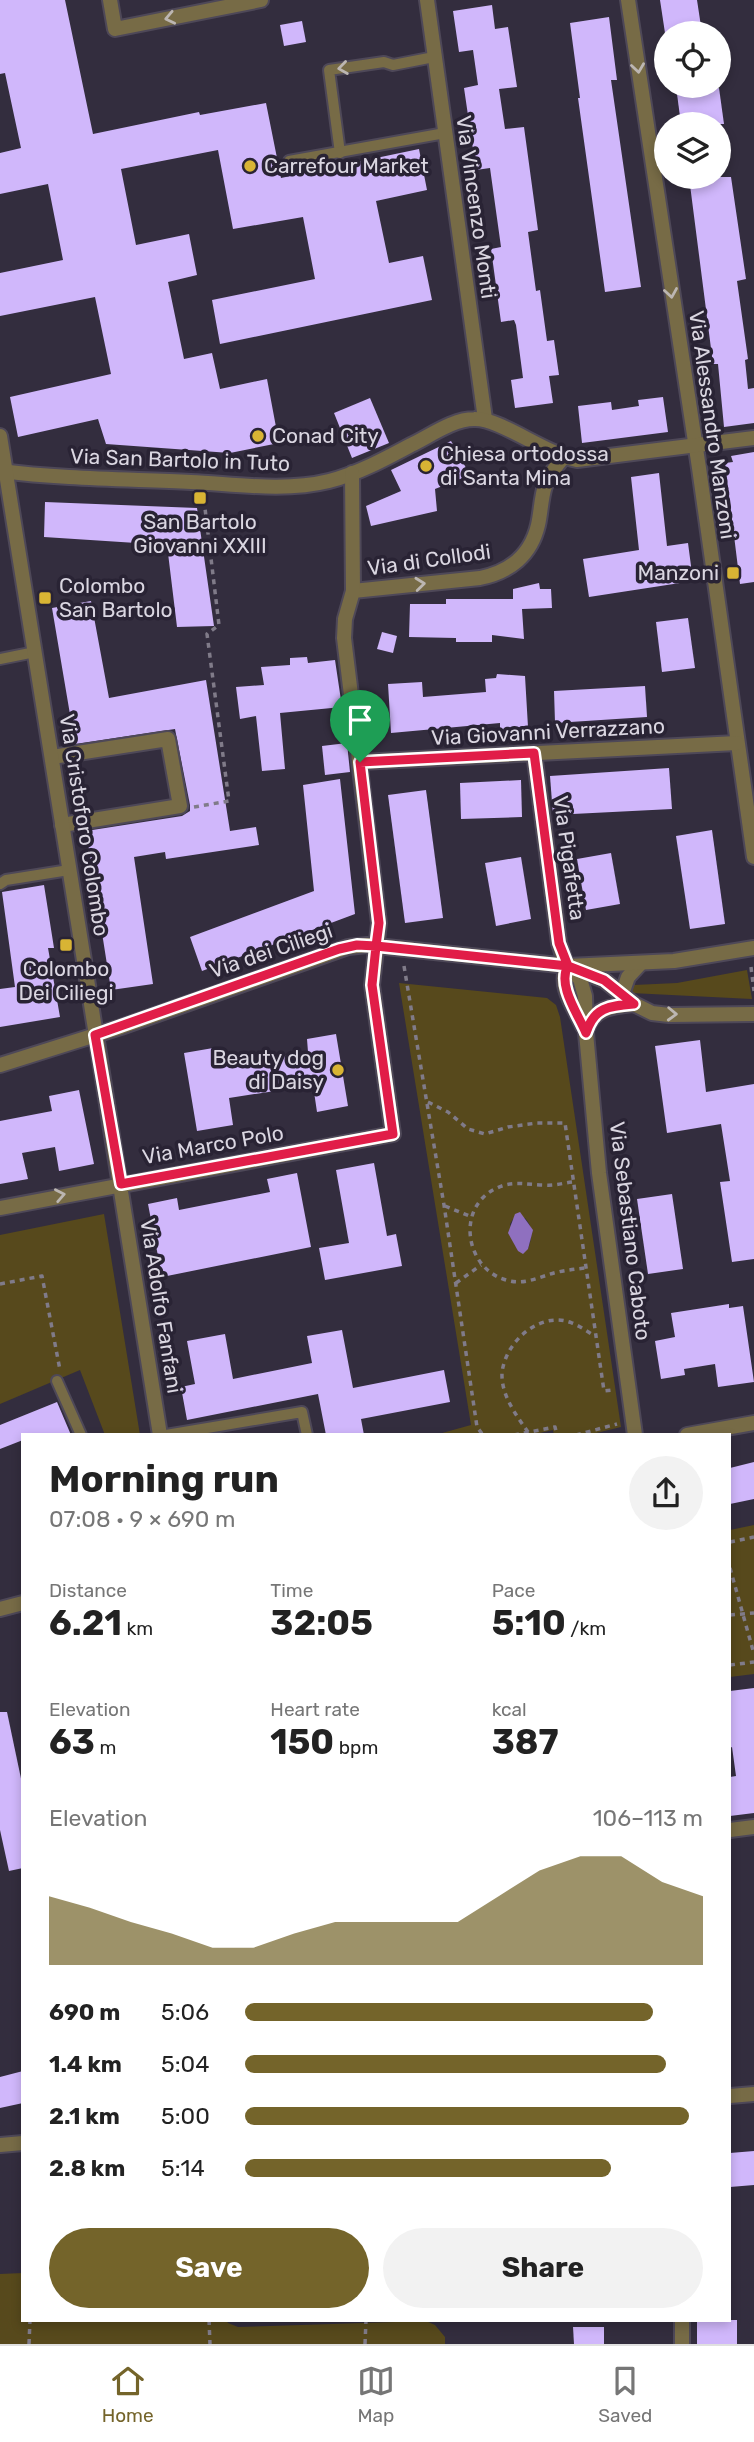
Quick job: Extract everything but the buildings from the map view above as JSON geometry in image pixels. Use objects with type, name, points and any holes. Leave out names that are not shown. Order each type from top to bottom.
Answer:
[{"type":"street","points":[[110,0],[115,29],[261,0]]},
{"type":"street","name":"Via Vincenzo Monti","points":[[427,0],[485,419]]},
{"type":"street","name":"Via Alessandro Manzoni","points":[[628,0],[754,857]]},
{"type":"street","name":"Via San Bartolo in Tuto","points":[[4,472],[294,486],[329,481],[352,473],[388,458],[442,429],[471,419],[485,419]]},
{"type":"street","points":[[485,419],[563,458],[589,460],[754,438]]},
{"type":"street","name":"Via Cristoforo Colombo","points":[[0,436],[121,1184]]},
{"type":"street","name":"Via di Collodi","points":[[352,591],[481,578],[512,566],[531,545],[539,523],[546,483],[563,458]]},
{"type":"street","points":[[352,473],[352,591],[345,619],[344,638],[379,923],[376,946]]},
{"type":"street","points":[[52,757],[168,738],[180,806],[62,825]]},
{"type":"street","name":"Via Giovanni Verrazzano","points":[[360,762],[737,743]]},
{"type":"street","name":"Via Pigafetta","points":[[534,753],[559,943],[568,966]]},
{"type":"street","name":"Via dei Ciliegi","points":[[0,1065],[357,945],[568,966]]},
{"type":"street","name":"Via Marco Polo","points":[[0,1208],[393,1134],[372,985],[376,946]]},
{"type":"street","points":[[568,966],[674,961],[754,948]]},
{"type":"street","points":[[622,994],[628,977],[641,964]]},
{"type":"street","points":[[568,966],[596,976],[634,1004],[657,1014],[754,1014]]},
{"type":"street","name":"Via Sebastiano Caboto","points":[[568,966],[578,976],[583,989],[599,1173],[635,1433]]},
{"type":"street","points":[[586,1033],[596,1013],[611,1007],[634,1004]]},
{"type":"street","name":"Via Adolfo Fanfani","points":[[121,1184],[160,1433]]},
{"type":"street","points":[[698,1433],[754,1423]]},
{"type":"street","points":[[0,1609],[21,1604]]},
{"type":"street","points":[[731,1830],[754,1828]]},
{"type":"street","points":[[731,2096],[754,2094]]},
{"type":"street","points":[[0,2145],[21,2143]]},
{"type":"street","points":[[682,2322],[682,2344]]},
{"type":"lane","points":[[340,153],[328,70],[384,62],[393,65],[434,58]]},
{"type":"lane","points":[[289,162],[445,132]]},
{"type":"lane","points":[[0,659],[35,652]]},
{"type":"lane","points":[[0,884],[6,880],[69,870]]},
{"type":"lane","points":[[57,1381],[80,1433]]},
{"type":"lane","points":[[178,1433],[302,1412],[307,1433]]},
{"type":"path","points":[[180,806],[186,808],[229,801],[207,634],[219,625],[202,500],[215,501]]},
{"type":"path","points":[[404,965],[428,1102],[477,1427],[482,1433]]},
{"type":"path","points":[[751,967],[754,991]]},
{"type":"path","points":[[428,1102],[448,1112],[468,1129],[485,1134],[537,1123],[565,1123],[604,1391],[612,1390],[614,1402]]},
{"type":"path","points":[[573,1182],[546,1185],[508,1184],[485,1195],[472,1217],[470,1242],[481,1265],[495,1276],[515,1282],[536,1280],[556,1272],[585,1268]]},
{"type":"path","points":[[444,1205],[472,1217]]},
{"type":"path","points":[[456,1283],[481,1265]]},
{"type":"path","points":[[0,1284],[42,1276],[62,1379],[57,1381]]},
{"type":"path","points":[[528,1432],[511,1407],[504,1387],[502,1374],[510,1349],[525,1332],[547,1322],[571,1322],[596,1337]]},
{"type":"path","points":[[584,1433],[618,1424],[616,1413]]},
{"type":"path","points":[[523,1433],[555,1427],[556,1433]]},
{"type":"path","points":[[731,1542],[754,1539]]},
{"type":"path","points":[[731,1572],[754,1654]]},
{"type":"path","points":[[731,1615],[754,1613]]},
{"type":"path","points":[[731,1665],[754,1662]]},
{"type":"path","points":[[29,2344],[30,2322]]},
{"type":"path","points":[[209,2322],[210,2344]]},
{"type":"path","points":[[365,2344],[366,2322]]},
{"type":"shaded area","points":[[747,970],[752,999],[631,993],[631,987],[634,985],[677,983]]},
{"type":"shaded area","points":[[399,983],[547,998],[556,1005],[560,1017],[621,1427],[596,1433],[554,1433],[553,1430],[540,1433],[442,1433],[471,1425]],"holes":[[[525,1218],[530,1226],[528,1249],[518,1251],[510,1224],[513,1219]]]},
{"type":"shaded area","points":[[520,1212],[533,1230],[528,1249],[523,1254],[518,1251],[508,1233],[515,1214]]},
{"type":"shaded area","points":[[104,1214],[140,1433],[104,1433],[80,1370],[0,1404],[0,1235]]},
{"type":"shaded area","points":[[754,1525],[754,1674],[731,1677],[731,1530]]},
{"type":"shaded area","points":[[21,2273],[21,2322],[227,2322],[238,2327],[428,2322],[435,2325],[445,2337],[445,2344],[0,2344],[0,2274]]},
{"type":"place","name":"Carrefour Market","points":[[250,166]]},
{"type":"place","name":"Conad City","points":[[258,436]]},
{"type":"place","name":"Chiesa ortodossa di Santa Mina","points":[[426,466]]},
{"type":"place","name":"San Bartolo Giovanni XXIII","points":[[200,498]]},
{"type":"place","name":"Manzoni","points":[[733,573]]},
{"type":"place","name":"Colombo San Bartolo","points":[[45,598]]},
{"type":"place","name":"Colombo Dei Ciliegi","points":[[66,945]]},
{"type":"place","name":"Beauty dog di Daisy","points":[[338,1070]]},
{"type":"route","points":[[360,762],[379,923],[376,946],[357,945],[339,949],[95,1035],[121,1184],[393,1134],[372,985],[376,946],[568,966],[604,980],[634,1004],[611,1007],[596,1013],[586,1033],[564,985],[563,976],[568,966],[559,943],[534,753],[360,762]]}]
